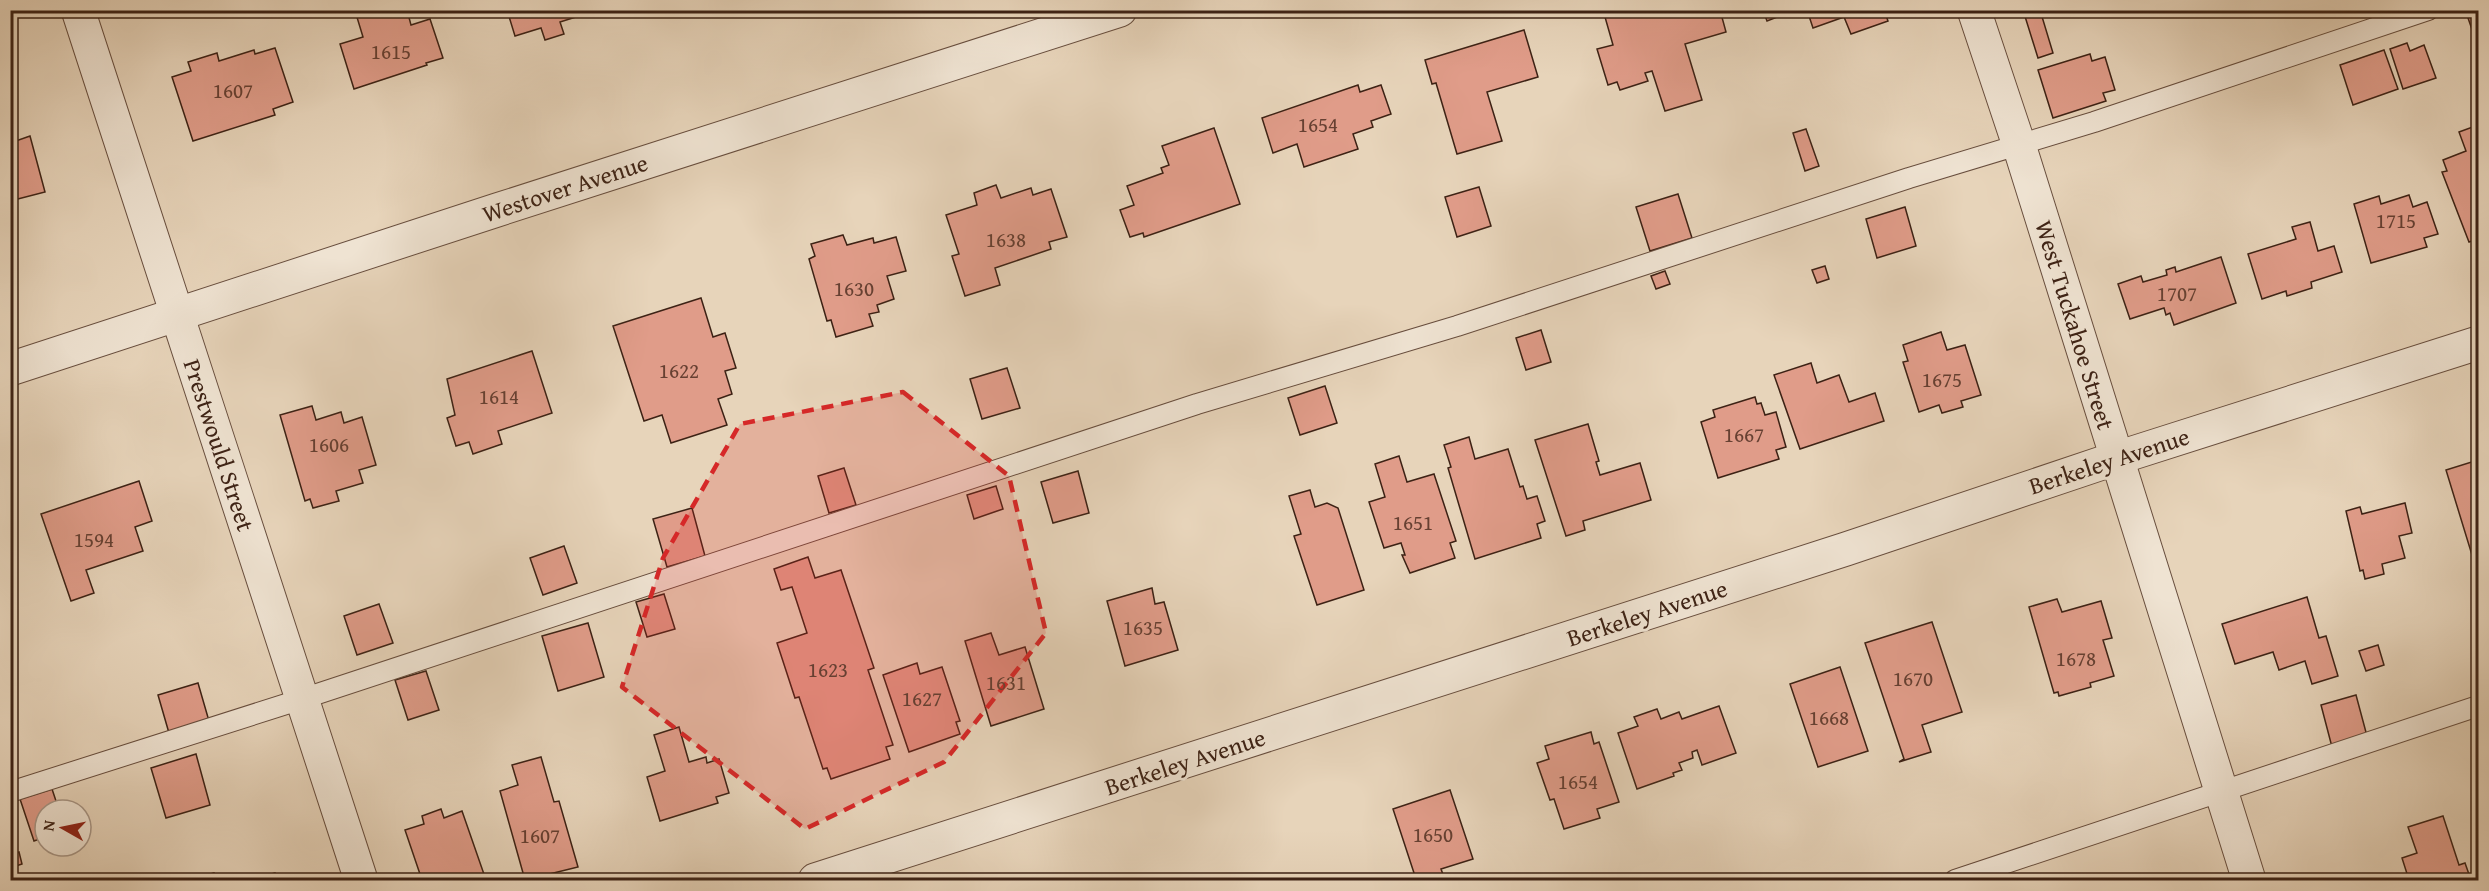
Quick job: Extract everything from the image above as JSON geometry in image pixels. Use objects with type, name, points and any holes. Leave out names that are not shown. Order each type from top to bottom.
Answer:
[{"type":"street","name":"Prestwould Street","points":[[78,10],[361,880]]},
{"type":"street","name":"Westover Avenue","points":[[10,369],[1120,10]]},
{"type":"street","name":"West Tuckahoe Street","points":[[1974,10],[2019,145],[2249,880]]},
{"type":"street","name":"Berkeley Avenue","points":[[815,880],[1835,553],[2117,458],[2478,343]]},
{"type":"lane","points":[[10,792],[302,699],[1197,404],[1457,326],[1910,178],[2019,145],[2428,10]]},
{"type":"lane","points":[[1955,880],[2478,705]]},
{"type":"highlighted area","points":[[903,392],[1009,476],[1046,633],[944,762],[805,829],[622,687],[663,558],[740,424]]},
{"type":"building","points":[[367,10],[407,10],[411,25],[430,19],[443,58],[354,89],[340,44],[363,37],[356,14]]},
{"type":"building","points":[[507,10],[598,10],[560,22],[564,34],[545,40],[541,28],[515,36]]},
{"type":"building","points":[[1603,10],[1720,10],[1726,32],[1685,44],[1702,100],[1665,111],[1652,71],[1645,73],[1648,81],[1620,90],[1617,82],[1608,85],[1597,49],[1613,45]]},
{"type":"building","points":[[1763,10],[1796,10],[1767,21]]},
{"type":"building","points":[[1807,10],[1850,10],[1852,15],[1855,14],[1854,10],[1884,10],[1888,21],[1851,34],[1844,17],[1813,28]]},
{"type":"building","points":[[2023,10],[2040,10],[2053,53],[2038,58]]},
{"type":"building","points":[[2478,12],[2478,43],[2477,44],[2467,15]]},
{"type":"building","points":[[1524,30],[1538,77],[1487,92],[1502,141],[1457,154],[1436,83],[1432,84],[1425,60]]},
{"type":"building","points":[[2407,43],[2410,51],[2424,45],[2436,78],[2403,89],[2390,49]]},
{"type":"building","points":[[275,48],[293,102],[273,109],[275,115],[193,141],[172,77],[191,71],[188,62],[217,53],[219,61],[254,50],[255,54]]},
{"type":"building","points":[[2384,50],[2398,89],[2353,105],[2340,65]]},
{"type":"building","points":[[2090,54],[2092,61],[2105,57],[2115,90],[2103,93],[2106,101],[2053,118],[2038,70]]},
{"type":"building","points":[[1358,85],[1360,92],[1381,85],[1391,114],[1371,121],[1373,127],[1353,134],[1358,149],[1304,167],[1297,144],[1273,153],[1262,118]]},
{"type":"building","points":[[2478,125],[2478,239],[2469,242],[2442,172],[2447,171],[2443,160],[2466,151],[2459,132]]},
{"type":"building","points":[[1214,128],[1240,204],[1144,237],[1143,233],[1130,237],[1120,210],[1134,205],[1127,186],[1163,173],[1161,168],[1169,165],[1162,146]]},
{"type":"building","points":[[1806,129],[1819,166],[1805,171],[1793,133]]},
{"type":"building","points":[[30,136],[45,192],[10,201],[10,143]]},
{"type":"building","points":[[996,185],[1001,198],[1031,188],[1033,195],[1051,189],[1067,237],[1049,242],[1051,249],[995,268],[1000,285],[965,296],[952,256],[959,254],[946,215],[977,205],[974,193]]},
{"type":"building","points":[[1479,187],[1491,226],[1457,237],[1445,197]]},
{"type":"building","points":[[1678,194],[1692,238],[1650,251],[1636,207]]},
{"type":"building","points":[[2409,195],[2413,207],[2427,202],[2438,234],[2424,238],[2427,247],[2371,263],[2354,204],[2379,196],[2381,204]]},
{"type":"building","points":[[1905,207],[1916,246],[1877,258],[1866,219]]},
{"type":"building","points":[[2310,222],[2318,251],[2334,246],[2342,272],[2311,282],[2312,288],[2287,296],[2286,291],[2262,299],[2248,254],[2296,239],[2292,227]]},
{"type":"building","points":[[843,235],[847,245],[873,238],[874,243],[896,237],[906,271],[887,276],[894,299],[877,305],[879,312],[869,314],[873,326],[836,337],[831,320],[827,321],[809,259],[815,256],[811,244]]},
{"type":"building","points":[[2221,257],[2236,303],[2174,325],[2170,313],[2166,315],[2164,308],[2130,319],[2118,284],[2141,276],[2143,282],[2167,275],[2166,270],[2175,267],[2176,272]]},
{"type":"building","points":[[1825,266],[1829,279],[1817,283],[1812,270]]},
{"type":"building","points":[[1665,271],[1670,284],[1656,289],[1651,276]]},
{"type":"building","points":[[701,298],[713,337],[725,333],[736,368],[725,371],[732,394],[718,399],[727,425],[671,443],[662,415],[644,421],[613,326]]},
{"type":"building","points":[[1541,330],[1551,362],[1526,370],[1516,338]]},
{"type":"building","points":[[1941,332],[1947,350],[1965,345],[1981,395],[1961,401],[1963,407],[1942,413],[1939,405],[1919,412],[1903,362],[1908,361],[1903,345]]},
{"type":"building","points":[[532,351],[552,413],[498,431],[502,444],[473,454],[469,442],[456,446],[447,418],[455,415],[447,379]]},
{"type":"building","points":[[1811,363],[1817,383],[1839,375],[1849,402],[1875,393],[1884,421],[1800,449],[1774,375]]},
{"type":"building","points":[[1007,368],[1020,408],[982,419],[970,379]]},
{"type":"building","points":[[1325,386],[1337,423],[1300,435],[1288,398]]},
{"type":"building","points":[[1755,397],[1757,404],[1761,403],[1765,415],[1776,412],[1786,447],[1776,450],[1779,459],[1718,478],[1701,422],[1715,417],[1713,410]]},
{"type":"building","points":[[312,406],[316,420],[341,412],[344,423],[362,417],[376,465],[359,470],[363,483],[336,491],[339,501],[313,508],[310,499],[305,501],[280,415]]},
{"type":"building","points":[[1588,424],[1599,461],[1596,462],[1600,475],[1640,463],[1651,500],[1583,521],[1585,530],[1566,536],[1535,440]]},
{"type":"building","points":[[1469,437],[1475,459],[1508,449],[1520,487],[1523,486],[1527,499],[1537,496],[1545,521],[1537,524],[1541,538],[1475,559],[1448,468],[1451,467],[1444,445]]},
{"type":"building","points":[[1399,456],[1407,482],[1434,474],[1456,541],[1450,543],[1455,558],[1410,573],[1402,555],[1405,555],[1401,543],[1384,548],[1369,502],[1385,497],[1375,464]]},
{"type":"building","points":[[2478,460],[2478,553],[2472,555],[2446,470]]},
{"type":"building","points":[[844,468],[856,505],[829,513],[818,476]]},
{"type":"building","points":[[1078,471],[1089,513],[1053,523],[1041,482]]},
{"type":"building","points":[[139,481],[152,521],[135,527],[143,551],[86,570],[94,593],[71,601],[41,514]]},
{"type":"building","points":[[996,486],[1003,509],[974,519],[967,495]]},
{"type":"building","points":[[1310,490],[1315,507],[1327,503],[1338,508],[1364,590],[1317,605],[1294,536],[1301,534],[1289,496]]},
{"type":"building","points":[[2405,503],[2412,533],[2399,536],[2405,558],[2382,564],[2384,574],[2365,579],[2363,570],[2360,571],[2346,511],[2360,507],[2362,514]]},
{"type":"building","points":[[692,508],[705,556],[667,567],[653,519]]},
{"type":"building","points":[[564,546],[577,583],[543,595],[530,558]]},
{"type":"building","points":[[808,557],[815,578],[841,570],[874,668],[868,670],[893,745],[886,747],[890,759],[831,779],[827,768],[823,769],[799,697],[795,698],[777,643],[807,633],[792,587],[781,590],[774,569]]},
{"type":"building","points":[[1152,588],[1155,604],[1164,602],[1178,650],[1125,666],[1107,601]]},
{"type":"building","points":[[664,594],[675,629],[647,637],[636,602]]},
{"type":"building","points":[[2307,597],[2319,638],[2326,636],[2338,676],[2312,684],[2305,661],[2279,670],[2273,652],[2235,664],[2222,624]]},
{"type":"building","points":[[2057,599],[2062,612],[2101,601],[2112,638],[2103,640],[2114,676],[2090,683],[2091,687],[2059,696],[2058,692],[2054,693],[2029,607]]},
{"type":"building","points":[[379,604],[393,643],[357,655],[344,616]]},
{"type":"building","points":[[1932,622],[1962,712],[1922,725],[1931,752],[1899,762],[1904,759],[1865,643]]},
{"type":"building","points":[[588,623],[604,677],[558,691],[542,636]]},
{"type":"building","points":[[991,633],[999,655],[1025,647],[1044,709],[991,726],[965,641]]},
{"type":"building","points":[[2378,645],[2384,665],[2366,671],[2359,651]]},
{"type":"building","points":[[917,663],[920,674],[942,667],[960,721],[956,722],[960,734],[909,752],[883,675]]},
{"type":"building","points":[[1840,667],[1868,751],[1818,767],[1790,684]]},
{"type":"building","points":[[426,671],[439,710],[408,720],[395,680]]},
{"type":"building","points":[[198,683],[209,721],[169,733],[158,695]]},
{"type":"building","points":[[2356,695],[2367,736],[2332,747],[2321,705]]},
{"type":"building","points":[[1719,706],[1736,753],[1702,765],[1697,750],[1692,752],[1693,758],[1679,763],[1682,770],[1673,773],[1674,776],[1637,789],[1618,733],[1638,726],[1634,717],[1657,709],[1661,719],[1679,712],[1682,719]]},
{"type":"building","points":[[679,727],[689,762],[706,757],[707,763],[719,759],[729,793],[716,797],[718,803],[660,821],[647,777],[665,771],[654,735]]},
{"type":"building","points":[[1591,732],[1594,744],[1599,742],[1619,802],[1597,809],[1600,818],[1564,829],[1554,799],[1550,800],[1537,763],[1549,759],[1545,746]]},
{"type":"building","points":[[196,754],[210,805],[166,818],[151,768]]},
{"type":"building","points":[[541,757],[554,802],[559,801],[578,867],[525,880],[500,791],[518,785],[512,765]]},
{"type":"building","points":[[52,789],[55,798],[33,798],[33,838],[20,799]]},
{"type":"building","points":[[1450,790],[1473,859],[1441,869],[1444,877],[1420,880],[1418,875],[1415,876],[1393,809]]},
{"type":"building","points":[[441,809],[444,818],[462,811],[486,880],[422,880],[405,830],[424,824],[422,816]]},
{"type":"building","points":[[2443,816],[2459,865],[2465,863],[2471,880],[2409,880],[2402,858],[2417,853],[2408,827]]},
{"type":"building","points":[[19,852],[22,864],[10,868],[10,855]]},
{"type":"building","points":[[214,873],[217,880],[190,880]]},
{"type":"building","points":[[275,873],[278,880],[240,880],[258,875],[258,878]]}]
